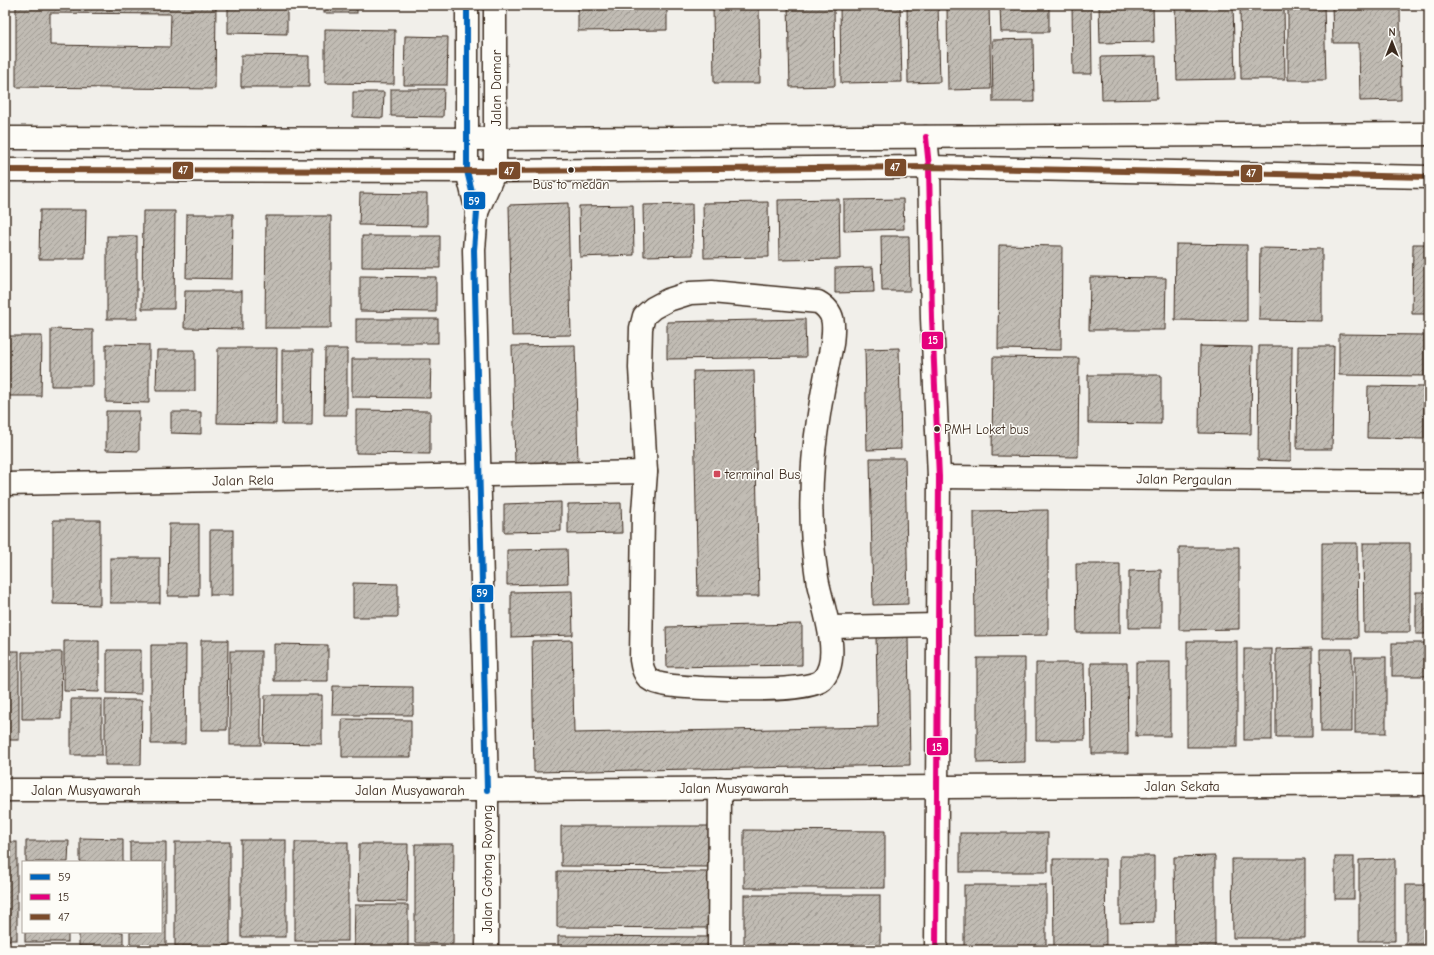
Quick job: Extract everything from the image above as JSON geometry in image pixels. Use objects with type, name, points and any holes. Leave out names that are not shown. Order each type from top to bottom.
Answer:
[{"type":"main road","name":"Jalan Damar","points":[[467,5],[467,171]]},
{"type":"main road","name":"Jalan Damar","points":[[495,5],[495,171]]},
{"type":"main road","points":[[5,138],[496,139],[1429,134]]},
{"type":"main road","points":[[926,137],[929,168],[932,318],[939,477],[936,950]]},
{"type":"main road","points":[[5,170],[495,171],[929,168],[1429,177]]},
{"type":"main road","name":"Jalan Gotong Royong","points":[[467,171],[477,212],[474,250],[487,790],[487,950]]},
{"type":"main road","name":"Jalan Gotong Royong","points":[[477,212],[495,171]]},
{"type":"main road","points":[[712,292],[818,302],[826,306],[832,315],[834,330],[813,446],[810,512],[813,552],[819,592],[830,627],[830,656],[827,672],[821,681],[808,687],[721,689],[684,687],[650,680],[643,671],[640,660],[641,566],[646,472],[640,368],[641,328],[644,316],[653,308],[679,296],[690,293],[712,292]]},
{"type":"main road","name":"Jalan Rela","points":[[5,484],[646,472]]},
{"type":"main road","name":"Jalan Pergaulan","points":[[939,477],[1429,481]]},
{"type":"main road","points":[[830,627],[938,625]]},
{"type":"main road","name":"Jalan Sekata","points":[[936,787],[1429,784]]},
{"type":"main road","name":"Jalan Musyawarah","points":[[5,790],[487,790],[936,787]]},
{"type":"main road","points":[[719,950],[720,788]]},
{"type":"building","points":[[16,5],[216,5],[215,89],[16,87]],"holes":[[[50,13],[171,14],[170,47],[50,45]]]},
{"type":"building","points":[[228,5],[287,5],[287,34],[228,33]]},
{"type":"building","points":[[324,5],[357,5],[357,13],[324,13]]},
{"type":"building","points":[[578,5],[667,5],[667,30],[578,31]]},
{"type":"building","points":[[713,5],[759,5],[760,83],[714,83]]},
{"type":"building","points":[[788,5],[834,5],[835,86],[790,87]]},
{"type":"building","points":[[840,5],[900,5],[902,82],[841,83]]},
{"type":"building","points":[[907,5],[938,5],[940,82],[908,83]]},
{"type":"building","points":[[947,5],[989,5],[991,89],[948,90]]},
{"type":"building","points":[[1000,5],[1049,5],[1049,32],[1001,32]]},
{"type":"building","points":[[1072,5],[1091,5],[1092,74],[1073,74]]},
{"type":"building","points":[[1099,5],[1153,5],[1154,42],[1100,43]]},
{"type":"building","points":[[1175,5],[1233,5],[1235,79],[1177,80]]},
{"type":"building","points":[[1240,5],[1284,5],[1285,79],[1241,79]]},
{"type":"building","points":[[1288,5],[1324,5],[1326,80],[1288,80]]},
{"type":"building","points":[[1332,5],[1400,5],[1401,100],[1360,101],[1359,43],[1333,43]]},
{"type":"building","points":[[325,29],[395,30],[394,84],[325,83]]},
{"type":"building","points":[[405,36],[448,37],[447,85],[404,85]]},
{"type":"building","points":[[1033,39],[1034,102],[993,102],[992,40]]},
{"type":"building","points":[[241,55],[309,56],[309,87],[241,87]]},
{"type":"building","points":[[1156,56],[1157,99],[1102,100],[1101,57]]},
{"type":"building","points":[[391,89],[444,89],[443,117],[391,116]]},
{"type":"building","points":[[353,92],[384,92],[383,118],[353,117]]},
{"type":"building","points":[[360,193],[427,194],[427,226],[359,225]]},
{"type":"building","points":[[839,199],[840,259],[779,260],[778,200]]},
{"type":"building","points":[[903,199],[904,229],[844,231],[844,200]]},
{"type":"building","points":[[768,202],[769,257],[704,258],[703,203]]},
{"type":"building","points":[[568,203],[571,335],[512,336],[509,205]]},
{"type":"building","points":[[692,204],[693,255],[644,256],[643,205]]},
{"type":"building","points":[[633,205],[634,255],[580,257],[579,206]]},
{"type":"building","points":[[40,210],[86,210],[85,259],[39,259]]},
{"type":"building","points":[[143,211],[175,211],[174,309],[142,309]]},
{"type":"building","points":[[187,214],[233,214],[232,279],[186,278]]},
{"type":"building","points":[[266,216],[331,216],[331,328],[265,328]]},
{"type":"building","points":[[107,236],[137,236],[137,319],[107,319]]},
{"type":"building","points":[[362,236],[440,236],[440,268],[362,267]]},
{"type":"building","points":[[881,236],[909,236],[910,291],[882,291]]},
{"type":"building","points":[[1176,244],[1247,245],[1247,321],[1175,320]]},
{"type":"building","points":[[1413,244],[1429,244],[1429,314],[1412,314]]},
{"type":"building","points":[[999,245],[1062,246],[1061,350],[998,349]]},
{"type":"building","points":[[1260,248],[1322,249],[1322,321],[1259,320]]},
{"type":"building","points":[[873,267],[874,292],[835,293],[835,268]]},
{"type":"building","points":[[360,276],[436,277],[436,312],[360,311]]},
{"type":"building","points":[[1090,277],[1166,278],[1165,330],[1089,330]]},
{"type":"building","points":[[185,291],[242,291],[242,329],[184,328]]},
{"type":"building","points":[[356,319],[438,319],[438,343],[356,343]]},
{"type":"building","points":[[805,319],[806,357],[667,359],[667,322]]},
{"type":"building","points":[[51,329],[93,330],[93,386],[51,386]]},
{"type":"building","points":[[1339,334],[1424,335],[1424,376],[1339,375]]},
{"type":"building","points":[[6,336],[42,336],[41,396],[6,396]]},
{"type":"building","points":[[106,344],[149,345],[149,403],[106,402]]},
{"type":"building","points":[[575,345],[578,463],[515,464],[512,346]]},
{"type":"building","points":[[1200,346],[1252,347],[1251,434],[1199,433]]},
{"type":"building","points":[[1259,346],[1292,346],[1291,461],[1258,460]]},
{"type":"building","points":[[1298,346],[1334,346],[1332,449],[1297,449]]},
{"type":"building","points":[[218,348],[277,348],[276,424],[217,423]]},
{"type":"building","points":[[899,348],[901,449],[867,450],[865,349]]},
{"type":"building","points":[[325,349],[347,349],[347,415],[324,415]]},
{"type":"building","points":[[157,350],[195,350],[195,391],[156,391]]},
{"type":"building","points":[[282,350],[313,350],[312,425],[282,425]]},
{"type":"building","points":[[993,357],[1079,358],[1078,457],[992,456]]},
{"type":"building","points":[[352,359],[431,359],[430,398],[352,397]]},
{"type":"building","points":[[754,370],[759,596],[698,596],[693,371]]},
{"type":"building","points":[[1088,375],[1161,375],[1161,424],[1088,423]]},
{"type":"building","points":[[1368,386],[1424,387],[1424,439],[1367,438]]},
{"type":"building","points":[[356,410],[430,411],[430,454],[356,453]]},
{"type":"building","points":[[106,411],[139,411],[139,451],[106,450]]},
{"type":"building","points":[[171,412],[201,412],[201,434],[171,433]]},
{"type":"building","points":[[870,458],[905,458],[908,604],[873,605]]},
{"type":"building","points":[[561,502],[561,531],[504,532],[504,504]]},
{"type":"building","points":[[621,503],[622,533],[568,534],[568,504]]},
{"type":"building","points":[[1048,510],[1048,635],[975,636],[974,511]]},
{"type":"building","points":[[53,520],[100,520],[100,605],[53,604]]},
{"type":"building","points":[[169,524],[199,524],[199,596],[168,596]]},
{"type":"building","points":[[210,530],[233,530],[233,595],[210,595]]},
{"type":"building","points":[[1322,543],[1357,543],[1358,638],[1322,638]]},
{"type":"building","points":[[1363,543],[1410,543],[1410,632],[1364,632]]},
{"type":"building","points":[[1179,547],[1239,547],[1239,629],[1179,630]]},
{"type":"building","points":[[567,549],[568,583],[507,585],[507,550]]},
{"type":"building","points":[[110,558],[160,558],[160,603],[110,603]]},
{"type":"building","points":[[1076,564],[1120,564],[1120,633],[1077,633]]},
{"type":"building","points":[[1161,570],[1161,628],[1129,628],[1129,571]]},
{"type":"building","points":[[353,583],[398,584],[398,617],[353,617]]},
{"type":"building","points":[[572,591],[573,635],[511,637],[511,592]]},
{"type":"building","points":[[1416,592],[1429,592],[1429,634],[1416,634]]},
{"type":"building","points":[[802,624],[802,665],[667,667],[666,627]]},
{"type":"building","points":[[876,636],[908,636],[910,765],[534,772],[532,641],[572,640],[574,733],[878,727]]},
{"type":"building","points":[[201,640],[228,640],[227,730],[201,730]]},
{"type":"building","points":[[64,641],[99,641],[99,692],[64,691]]},
{"type":"building","points":[[1187,641],[1237,641],[1237,747],[1187,747]]},
{"type":"building","points":[[1392,643],[1429,643],[1429,676],[1392,676]]},
{"type":"building","points":[[274,644],[328,645],[328,681],[274,681]]},
{"type":"building","points":[[151,645],[186,645],[185,744],[151,744]]},
{"type":"building","points":[[1312,648],[1312,737],[1276,737],[1276,649]]},
{"type":"building","points":[[1244,649],[1272,649],[1272,740],[1244,740]]},
{"type":"building","points":[[1320,649],[1352,649],[1352,732],[1321,732]]},
{"type":"building","points":[[107,650],[141,650],[141,694],[107,693]]},
{"type":"building","points":[[5,651],[19,651],[19,740],[5,740]]},
{"type":"building","points":[[230,651],[261,651],[261,745],[230,745]]},
{"type":"building","points":[[22,652],[62,652],[61,719],[22,719]]},
{"type":"building","points":[[1355,657],[1386,657],[1386,733],[1355,733]]},
{"type":"building","points":[[977,658],[1025,658],[1025,762],[977,763]]},
{"type":"building","points":[[1136,662],[1170,662],[1170,736],[1136,736]]},
{"type":"building","points":[[1036,663],[1084,663],[1085,740],[1036,740]]},
{"type":"building","points":[[1091,663],[1127,663],[1128,754],[1092,754]]},
{"type":"building","points":[[333,686],[413,687],[413,715],[332,715]]},
{"type":"building","points":[[265,695],[322,695],[322,744],[264,743]]},
{"type":"building","points":[[71,699],[102,699],[102,755],[71,755]]},
{"type":"building","points":[[105,700],[142,700],[141,765],[105,765]]},
{"type":"building","points":[[342,719],[411,720],[411,757],[342,757]]},
{"type":"building","points":[[561,826],[709,826],[709,867],[561,866]]},
{"type":"building","points":[[744,830],[885,831],[885,888],[744,888]]},
{"type":"building","points":[[960,833],[1048,833],[1048,872],[960,872]]},
{"type":"building","points":[[80,838],[123,839],[123,861],[80,861]]},
{"type":"building","points":[[241,840],[286,840],[286,937],[241,937]]},
{"type":"building","points":[[26,841],[69,841],[68,861],[26,861]]},
{"type":"building","points":[[5,842],[17,842],[17,940],[5,940]]},
{"type":"building","points":[[130,842],[166,842],[166,947],[130,947],[130,933],[162,933],[162,861],[130,861]]},
{"type":"building","points":[[175,842],[230,842],[230,946],[175,946]]},
{"type":"building","points":[[295,842],[348,842],[348,941],[295,941]]},
{"type":"building","points":[[359,844],[408,844],[407,902],[358,901]]},
{"type":"building","points":[[415,844],[454,844],[453,944],[415,943]]},
{"type":"building","points":[[1120,856],[1154,856],[1154,922],[1120,923]]},
{"type":"building","points":[[1215,856],[1215,950],[1175,950],[1174,857]]},
{"type":"building","points":[[1335,857],[1354,857],[1354,899],[1335,899]]},
{"type":"building","points":[[1053,859],[1105,859],[1106,950],[1054,950]]},
{"type":"building","points":[[1232,859],[1305,859],[1305,938],[1233,938]]},
{"type":"building","points":[[1395,859],[1395,941],[1359,941],[1359,860]]},
{"type":"building","points":[[557,871],[710,872],[709,928],[557,927]]},
{"type":"building","points":[[964,885],[1046,885],[1046,950],[964,950]]},
{"type":"building","points":[[1406,885],[1429,885],[1429,944],[1406,944]]},
{"type":"building","points":[[744,895],[880,895],[880,950],[744,950]]},
{"type":"building","points":[[355,905],[408,905],[408,948],[354,948]]},
{"type":"building","points":[[25,933],[68,933],[68,942],[25,942]]},
{"type":"building","points":[[79,933],[123,933],[123,947],[79,946]]},
{"type":"building","points":[[558,936],[708,937],[708,950],[558,950]]},
{"type":"transit line","name":"59","points":[[467,5],[467,171],[477,212],[474,250],[487,790]]},
{"type":"transit line","name":"15","points":[[926,137],[929,167],[932,318],[939,477],[936,950]]},
{"type":"transit line","name":"47","points":[[5,170],[495,171],[929,167],[1429,177]]},
{"type":"place","name":"Bus to medan","points":[[571,170]]},
{"type":"place","name":"PMH Loket bus","points":[[937,429]]},
{"type":"place","name":"terminal Bus","points":[[717,474]]}]
